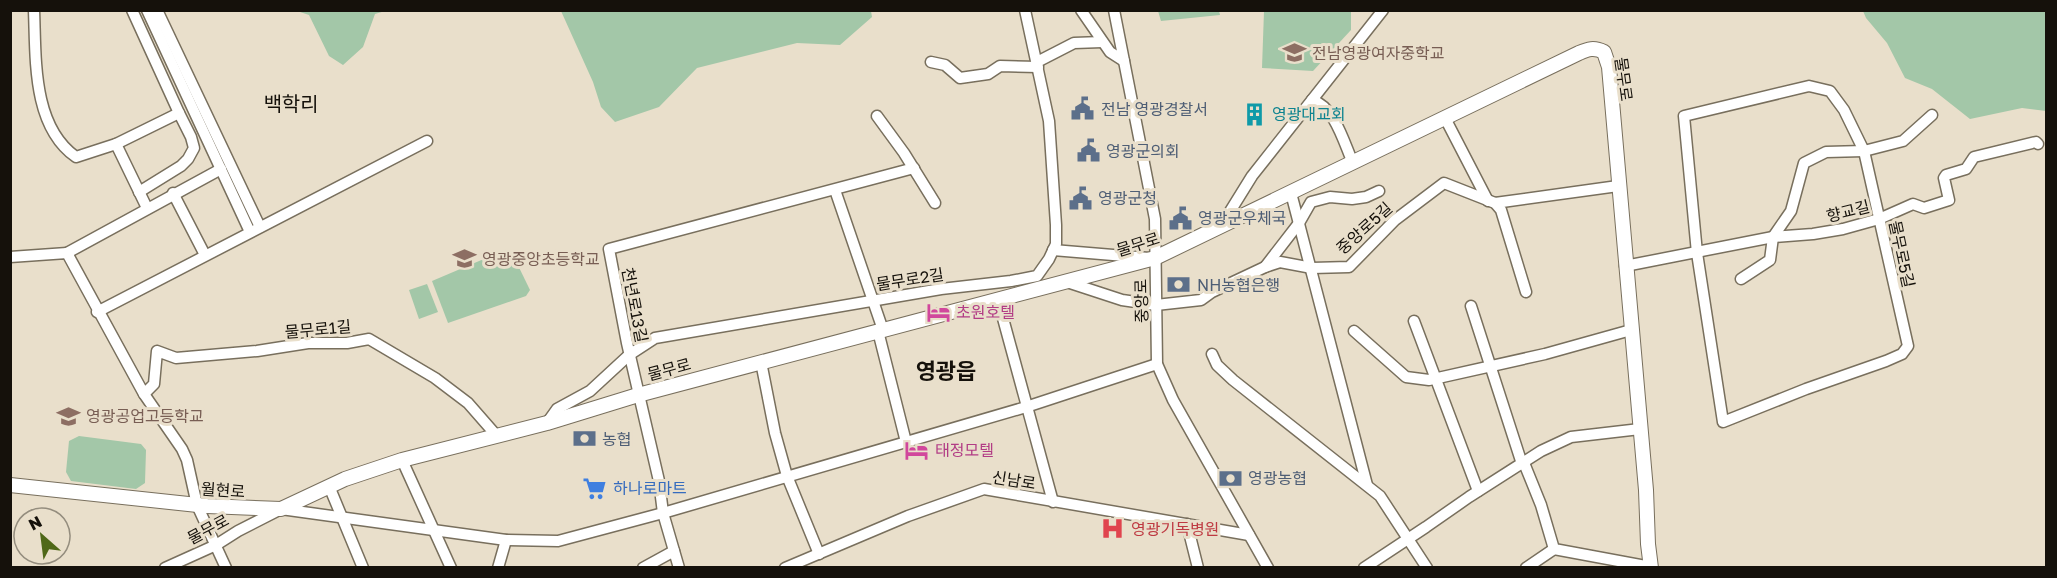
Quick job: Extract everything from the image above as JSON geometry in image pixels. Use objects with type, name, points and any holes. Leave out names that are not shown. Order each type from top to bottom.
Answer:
[{"type":"main road","name":"물무로","points":[[281,509],[329,486],[371,469],[402,460],[547,423],[638,395],[760,362],[1155,258],[1591,48],[1604,52],[1608,67],[1651,567]]},
{"type":"main road","name":"월현로","points":[[10,485],[197,505],[281,509]]},
{"type":"street","points":[[34,10],[39,96],[50,126],[67,151],[76,157],[116,144],[179,113]]},
{"type":"street","points":[[132,10],[192,137],[194,148],[181,166],[139,192]]},
{"type":"street","points":[[147,10],[221,169],[255,230]]},
{"type":"street","points":[[157,10],[255,230]]},
{"type":"street","name":"물무로2길","points":[[547,423],[557,410],[590,391],[629,355],[655,338],[873,300],[1037,276],[1056,244],[1056,225],[1049,121],[1025,10]]},
{"type":"street","points":[[1081,10],[1110,52],[1124,62]]},
{"type":"street","name":"중앙로","points":[[1114,10],[1155,219],[1157,364],[1173,400],[1268,567]]},
{"type":"street","points":[[1221,227],[1252,176],[1383,10]]},
{"type":"street","points":[[931,62],[945,65],[960,78],[988,74],[1000,66],[1038,65],[1074,43],[1102,42]]},
{"type":"street","name":"물무로5길","points":[[1809,86],[1830,91],[1844,110],[1864,151],[1879,219],[1908,346],[1902,354],[1723,422],[1697,253],[1684,116],[1809,86]]},
{"type":"street","points":[[1312,100],[1319,102],[1332,117],[1353,163]]},
{"type":"street","points":[[1741,279],[1770,260],[1773,237],[1791,211],[1804,163],[1826,152],[1864,151],[1903,141],[1932,115]]},
{"type":"street","points":[[877,116],[914,168],[935,203]]},
{"type":"street","points":[[1445,118],[1491,202],[1501,210],[1526,292]]},
{"type":"street","points":[[98,312],[427,141]]},
{"type":"street","name":"향교길","points":[[1625,266],[1773,237],[1813,234],[1879,219],[1913,204],[1924,208],[1949,200],[1944,178],[1946,175],[1966,169],[1974,157],[2036,142],[2038,144]]},
{"type":"street","points":[[116,144],[147,208]]},
{"type":"street","name":"천년로13길","points":[[679,567],[663,513],[659,481],[629,355],[609,249],[914,168]]},
{"type":"street","points":[[10,257],[67,253],[221,169]]},
{"type":"street","name":"중앙로5길","points":[[1066,282],[1122,300],[1156,305],[1201,300],[1212,292],[1280,262],[1312,268],[1349,267],[1395,220],[1444,183],[1491,202]]},
{"type":"street","points":[[1491,202],[1618,186]]},
{"type":"street","points":[[836,190],[873,300],[906,442]]},
{"type":"street","points":[[1265,267],[1299,223],[1311,202],[1330,196],[1352,199],[1379,191]]},
{"type":"street","points":[[1291,193],[1367,485]]},
{"type":"street","points":[[173,194],[205,255]]},
{"type":"street","points":[[1053,250],[1155,258]]},
{"type":"street","points":[[67,253],[144,394],[182,449],[187,460],[197,505],[226,567]]},
{"type":"street","points":[[998,300],[1053,502]]},
{"type":"street","points":[[1471,306],[1523,464],[1541,506],[1554,549]]},
{"type":"street","points":[[1414,321],[1478,491]]},
{"type":"street","points":[[1354,331],[1406,377],[1429,380],[1545,354],[1631,330]]},
{"type":"street","name":"물무로1길","points":[[144,394],[154,384],[158,351],[176,358],[257,351],[308,343],[347,343],[369,339],[435,378],[468,403],[496,435]]},
{"type":"street","points":[[1212,354],[1217,364],[1233,380],[1380,496],[1427,567]]},
{"type":"street","points":[[760,362],[787,476],[819,554]]},
{"type":"street","name":"월현로","points":[[281,509],[506,540],[558,541],[663,513],[1026,407],[1157,364]]},
{"type":"street","points":[[1364,567],[1541,451],[1571,437],[1640,429]]},
{"type":"street","points":[[402,460],[451,567]]},
{"type":"street","points":[[329,486],[363,567]]},
{"type":"street","name":"신남로","points":[[785,567],[908,516],[984,489],[1249,535]]},
{"type":"street","name":"물무로","points":[[165,567],[216,545],[281,509]]},
{"type":"street","points":[[1187,524],[1198,567]]},
{"type":"street","points":[[498,567],[506,540]]},
{"type":"street","points":[[1526,567],[1554,549],[1651,567]]},
{"type":"street","points":[[642,567],[674,551]]},
{"type":"green space","points":[[297,11],[385,11],[375,14],[363,47],[343,65],[329,56],[309,15]]},
{"type":"green space","points":[[561,11],[871,11],[872,17],[840,45],[797,43],[697,68],[659,107],[615,122],[601,107],[593,82]]},
{"type":"green space","points":[[1158,11],[1219,11],[1220,15],[1161,21]]},
{"type":"green space","name":"전남영광여자중학교","points":[[1264,11],[1351,11],[1351,30],[1313,71],[1262,68]]},
{"type":"green space","points":[[1863,11],[2046,11],[2046,111],[2022,108],[1970,119],[1932,89],[1905,78],[1887,43]]},
{"type":"green space","points":[[505,250],[511,251],[530,290],[526,296],[448,323],[432,281]]},
{"type":"green space","points":[[427,284],[438,312],[419,319],[409,290]]},
{"type":"green space","points":[[79,436],[141,444],[146,450],[145,483],[136,489],[71,481],[66,472],[69,441]]},
{"type":"place","name":"전남영광여자중학교","points":[[1294,53]]},
{"type":"place","name":"전남 영광경찰서","points":[[1083,109]]},
{"type":"place","name":"영광대교회","points":[[1254,114]]},
{"type":"place","name":"영광군의회","points":[[1088,151]]},
{"type":"place","name":"영광군청","points":[[1080,198]]},
{"type":"place","name":"영광군우체국","points":[[1180,218]]},
{"type":"place","name":"영광중앙초등학교","points":[[464,259]]},
{"type":"place","name":"NH농협은행","points":[[1179,285]]},
{"type":"place","name":"초원호텔","points":[[938,312]]},
{"type":"place","name":"영광공업고등학교","points":[[68,416]]},
{"type":"place","name":"농협","points":[[584,439]]},
{"type":"place","name":"태정모텔","points":[[917,450]]},
{"type":"place","name":"영광농협","points":[[1230,478]]},
{"type":"place","name":"하나로마트","points":[[595,488]]},
{"type":"place","name":"영광기독병원","points":[[1113,529]]},
{"type":"district","name":"백학리","points":[[291,103]]},
{"type":"district","name":"영광읍","points":[[946,370]]}]
